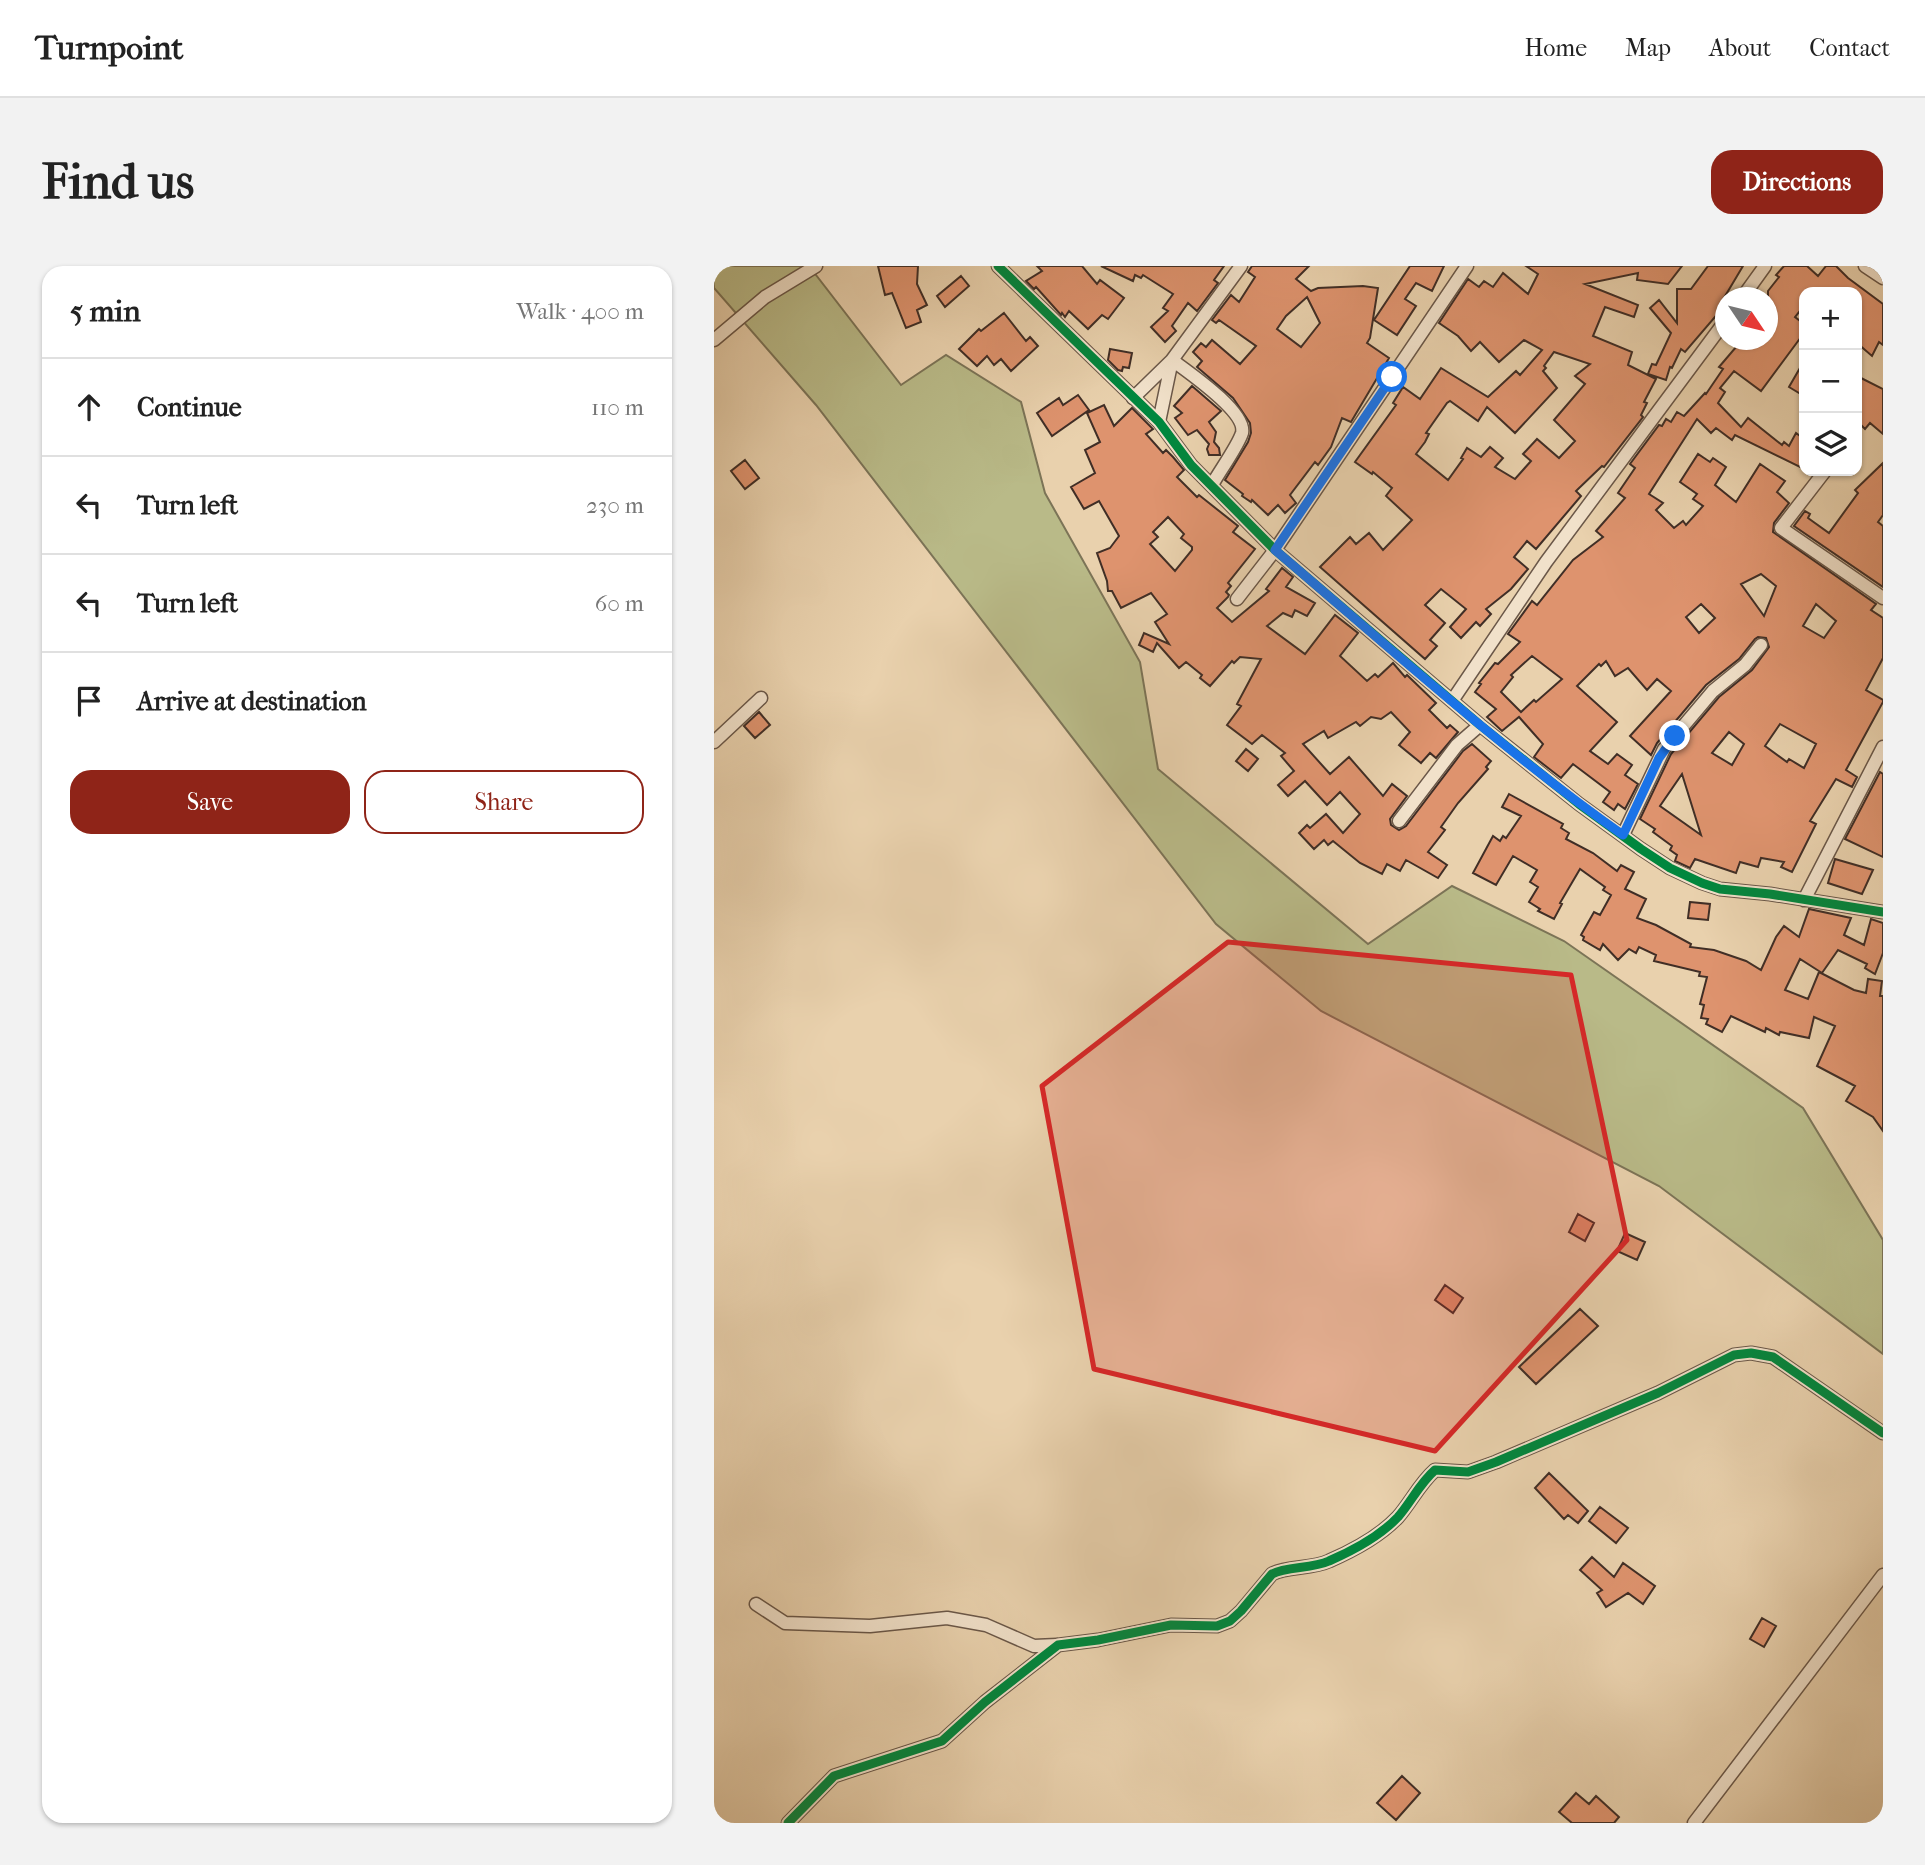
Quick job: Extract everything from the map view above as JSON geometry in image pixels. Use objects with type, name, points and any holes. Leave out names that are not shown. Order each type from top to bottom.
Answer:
[{"type":"street","points":[[714,340],[765,297],[816,266]]},
{"type":"street","points":[[998,266],[1159,422],[1191,465],[1275,550],[1480,725],[1579,804],[1670,868],[1702,883],[1729,890],[1883,912]]},
{"type":"street","points":[[1133,398],[1172,360],[1241,266]]},
{"type":"street","points":[[1237,599],[1275,550],[1466,266]]},
{"type":"street","points":[[1750,287],[1765,266]]},
{"type":"street","points":[[1865,266],[1883,278]]},
{"type":"street","points":[[1452,701],[1546,562],[1715,335]]},
{"type":"street","points":[[1159,422],[1172,360]]},
{"type":"street","points":[[1172,360],[1206,385],[1240,419],[1242,432],[1212,485]]},
{"type":"street","points":[[1821,476],[1781,528],[1883,598]]},
{"type":"street","points":[[1623,835],[1664,749],[1713,691],[1745,665],[1761,645]]},
{"type":"street","points":[[714,742],[761,698]]},
{"type":"street","points":[[1399,821],[1457,745],[1480,725]]},
{"type":"street","points":[[1804,900],[1883,747]]},
{"type":"street","points":[[756,1604],[785,1623],[870,1626],[947,1618],[986,1625],[1034,1646],[1098,1640],[1171,1625],[1217,1626],[1230,1621],[1241,1611],[1277,1571],[1312,1567],[1330,1561],[1378,1533],[1397,1518],[1435,1470],[1468,1472],[1496,1462],[1658,1393],[1734,1355],[1751,1353],[1773,1357],[1883,1433]]},
{"type":"street","points":[[1694,1823],[1883,1575]]},
{"type":"street","points":[[788,1823],[834,1776],[942,1741],[985,1702],[1058,1644]]},
{"type":"highlighted area","points":[[1228,942],[1571,975],[1627,1240],[1435,1451],[1094,1369],[1042,1086]]},
{"type":"green space","points":[[714,266],[809,266],[901,385],[946,355],[1021,402],[1045,493],[1140,662],[1158,769],[1368,944],[1452,886],[1564,941],[1803,1108],[1883,1240],[1883,1354],[1659,1186],[1321,1011],[1216,924],[816,405],[714,288]]},
{"type":"building","points":[[878,266],[918,266],[917,284],[927,305],[917,310],[921,322],[906,328],[892,293],[885,295]]},
{"type":"building","points":[[1037,266],[1082,266],[1097,284],[1100,280],[1124,298],[1108,319],[1102,315],[1088,329],[1069,311],[1065,317],[1062,313],[1061,315],[1036,287],[1034,289],[1026,281],[1042,271]]},
{"type":"building","points":[[1101,266],[1224,266],[1214,280],[1218,283],[1197,311],[1188,303],[1172,326],[1176,331],[1165,342],[1151,327],[1168,311],[1163,308],[1173,294],[1143,275],[1141,278],[1135,275],[1133,281]]},
{"type":"building","points":[[1252,266],[1309,266],[1296,279],[1311,291],[1318,288],[1378,288],[1367,343],[1389,358],[1351,422],[1342,418],[1331,447],[1318,465],[1315,462],[1290,495],[1296,503],[1285,513],[1278,505],[1268,515],[1225,480],[1248,442],[1250,423],[1233,398],[1197,367],[1202,361],[1193,352],[1201,343],[1206,347],[1212,340],[1240,364],[1256,346],[1219,320],[1216,323],[1212,320],[1231,295],[1239,302],[1255,277],[1248,272]],"holes":[[[1307,297],[1320,323],[1301,347],[1277,329],[1286,316]]]},
{"type":"building","points":[[1410,266],[1444,266],[1432,291],[1416,283],[1405,299],[1416,306],[1397,335],[1374,320]]},
{"type":"building","points":[[1526,266],[1682,266],[1668,284],[1637,280],[1638,273],[1585,284],[1638,305],[1634,317],[1605,307],[1593,336],[1632,352],[1628,365],[1656,379],[1644,402],[1647,403],[1641,415],[1643,417],[1604,467],[1576,491],[1581,496],[1536,549],[1527,541],[1514,557],[1528,569],[1511,589],[1486,609],[1491,614],[1480,626],[1476,622],[1461,638],[1450,627],[1466,609],[1441,589],[1425,605],[1445,623],[1430,640],[1437,646],[1425,659],[1320,567],[1350,537],[1356,544],[1369,533],[1383,550],[1412,520],[1386,496],[1392,488],[1373,472],[1372,474],[1355,462],[1396,405],[1393,403],[1403,387],[1420,399],[1441,368],[1488,397],[1516,371],[1520,375],[1542,350],[1524,340],[1499,362],[1480,342],[1471,351],[1458,336],[1439,323],[1468,279],[1479,287],[1484,281],[1493,287],[1503,273],[1528,294],[1538,274]],"holes":[[[1554,352],[1590,364],[1575,376],[1585,384],[1554,420],[1575,441],[1559,458],[1537,439],[1523,454],[1531,461],[1515,479],[1495,467],[1503,458],[1490,447],[1481,457],[1467,448],[1461,458],[1463,459],[1448,480],[1416,454],[1429,434],[1426,433],[1450,401],[1478,421],[1487,407],[1515,433],[1557,388],[1543,371]]]},
{"type":"building","points":[[1708,266],[1743,266],[1730,287],[1715,287],[1715,317],[1685,352],[1681,349],[1666,380],[1648,374],[1652,364],[1656,365],[1671,333],[1650,308],[1659,300],[1677,323],[1677,289],[1691,289]]},
{"type":"building","points":[[1784,266],[1807,266],[1818,276],[1826,266],[1836,266],[1860,287],[1799,287],[1799,312],[1795,317],[1799,320],[1799,340],[1761,391],[1734,371],[1720,388],[1725,392],[1718,403],[1741,427],[1748,418],[1782,445],[1784,442],[1789,446],[1796,433],[1799,435],[1799,467],[1735,435],[1732,440],[1716,428],[1711,433],[1697,419],[1649,494],[1663,503],[1656,510],[1674,528],[1683,521],[1686,525],[1703,506],[1693,499],[1697,494],[1680,482],[1698,454],[1710,462],[1713,458],[1726,467],[1715,485],[1736,502],[1760,464],[1785,481],[1777,492],[1789,503],[1774,523],[1773,532],[1876,604],[1871,610],[1883,618],[1883,658],[1866,690],[1883,702],[1846,770],[1857,777],[1852,787],[1836,779],[1810,821],[1816,824],[1792,872],[1781,867],[1784,862],[1761,858],[1758,867],[1740,862],[1736,873],[1695,859],[1690,868],[1675,861],[1677,855],[1670,850],[1672,846],[1640,819],[1671,754],[1719,697],[1752,670],[1769,647],[1766,638],[1755,639],[1739,659],[1706,685],[1657,743],[1651,755],[1630,736],[1671,691],[1657,679],[1647,690],[1628,668],[1615,676],[1606,661],[1601,666],[1599,664],[1577,686],[1617,722],[1590,751],[1608,764],[1617,754],[1632,765],[1625,775],[1638,784],[1625,809],[1618,804],[1614,810],[1603,802],[1610,792],[1573,764],[1561,778],[1534,757],[1543,744],[1519,717],[1502,731],[1487,717],[1496,709],[1475,692],[1495,663],[1498,664],[1520,642],[1508,634],[1532,601],[1537,605],[1573,560],[1603,537],[1596,531],[1625,498],[1618,493],[1635,468],[1630,464],[1659,425],[1662,426],[1666,419],[1671,422],[1677,412],[1684,416],[1706,394],[1723,369],[1719,367],[1733,350],[1778,350],[1778,287],[1771,287],[1779,277],[1776,275]],"holes":[[[1761,574],[1776,586],[1764,616],[1741,584]],[[1701,604],[1715,618],[1699,633],[1686,617]],[[1816,604],[1836,621],[1824,638],[1803,626]],[[1532,656],[1562,679],[1521,712],[1501,692],[1513,677],[1511,675]],[[1780,724],[1816,744],[1804,768],[1789,759],[1787,762],[1765,746]],[[1729,732],[1744,744],[1732,765],[1712,753]],[[1682,774],[1701,835],[1660,806]]]},
{"type":"building","points":[[961,276],[969,286],[945,307],[937,296]]},
{"type":"building","points":[[1862,288],[1883,304],[1883,345],[1879,342],[1872,356],[1862,347]]},
{"type":"building","points":[[1004,313],[1026,341],[1030,337],[1038,346],[1011,371],[1001,359],[994,365],[987,356],[977,366],[959,349],[979,329],[981,331]]},
{"type":"building","points":[[1110,349],[1132,353],[1129,368],[1118,370],[1108,360]]},
{"type":"building","points":[[1799,370],[1799,393],[1789,387]]},
{"type":"building","points":[[1862,378],[1883,389],[1883,434],[1870,423],[1865,429],[1862,426]]},
{"type":"building","points":[[1192,386],[1221,411],[1209,422],[1216,432],[1214,442],[1220,455],[1209,455],[1209,444],[1197,430],[1188,435],[1175,418],[1182,413],[1174,406]]},
{"type":"building","points":[[1078,395],[1089,410],[1052,436],[1037,413],[1059,398],[1063,405]]},
{"type":"building","points":[[1104,405],[1114,426],[1132,408],[1153,429],[1146,434],[1163,453],[1166,450],[1184,470],[1177,477],[1197,497],[1199,495],[1238,526],[1233,532],[1255,549],[1228,583],[1231,586],[1226,592],[1229,595],[1217,608],[1232,622],[1269,591],[1266,589],[1282,568],[1293,577],[1286,587],[1315,603],[1307,616],[1295,610],[1292,617],[1283,613],[1267,626],[1305,654],[1335,615],[1358,633],[1340,656],[1367,681],[1375,674],[1378,677],[1393,663],[1436,703],[1429,710],[1447,728],[1450,725],[1458,732],[1436,758],[1430,753],[1421,763],[1399,745],[1410,732],[1391,712],[1381,719],[1371,717],[1360,726],[1356,722],[1328,738],[1324,731],[1303,744],[1330,774],[1349,757],[1383,796],[1392,784],[1407,796],[1390,819],[1391,825],[1399,830],[1406,826],[1463,751],[1472,744],[1491,761],[1486,767],[1488,769],[1441,827],[1445,830],[1428,852],[1447,865],[1438,878],[1406,860],[1400,871],[1387,864],[1382,874],[1360,863],[1333,841],[1328,845],[1324,840],[1314,849],[1299,833],[1307,825],[1310,828],[1326,814],[1343,833],[1360,814],[1340,792],[1327,805],[1305,781],[1288,796],[1278,785],[1294,771],[1281,756],[1285,753],[1262,735],[1252,744],[1227,725],[1241,706],[1237,704],[1261,659],[1240,657],[1234,663],[1232,661],[1210,686],[1200,678],[1202,675],[1186,662],[1179,668],[1157,643],[1153,652],[1139,645],[1144,633],[1169,644],[1155,622],[1167,614],[1151,593],[1121,608],[1112,591],[1108,591],[1097,553],[1110,548],[1119,536],[1099,501],[1084,509],[1071,487],[1095,473],[1085,450],[1100,442],[1087,413]],"holes":[[[1168,517],[1184,534],[1181,538],[1192,550],[1175,571],[1150,544],[1158,537],[1153,532]]]},
{"type":"building","points":[[745,460],[759,478],[745,489],[731,471]]},
{"type":"building","points":[[1883,463],[1883,515],[1878,522],[1883,526],[1883,587],[1794,526],[1805,511],[1810,514],[1808,518],[1829,533],[1858,493],[1855,490]]},
{"type":"building","points":[[759,712],[770,725],[755,738],[744,726]]},
{"type":"building","points":[[1246,749],[1258,759],[1248,771],[1236,761]]},
{"type":"building","points":[[1880,772],[1883,774],[1883,857],[1845,839]]},
{"type":"building","points":[[1509,794],[1563,824],[1561,828],[1569,833],[1566,839],[1593,853],[1617,871],[1621,865],[1634,872],[1625,889],[1646,899],[1637,918],[1691,944],[1690,947],[1714,950],[1746,961],[1761,970],[1784,926],[1799,937],[1809,909],[1851,918],[1844,935],[1864,945],[1871,919],[1883,923],[1883,953],[1875,974],[1865,968],[1867,964],[1838,950],[1822,973],[1800,959],[1785,990],[1808,999],[1819,972],[1854,990],[1866,993],[1868,979],[1882,981],[1883,1131],[1873,1117],[1846,1101],[1855,1086],[1817,1066],[1835,1026],[1814,1017],[1809,1038],[1780,1032],[1779,1035],[1766,1028],[1765,1032],[1731,1016],[1722,1032],[1706,1024],[1708,1019],[1701,1018],[1704,1005],[1700,1004],[1707,977],[1699,976],[1700,972],[1654,961],[1656,955],[1639,947],[1636,953],[1629,949],[1618,960],[1603,944],[1600,950],[1583,940],[1581,935],[1594,912],[1600,915],[1611,895],[1603,890],[1605,887],[1580,869],[1554,919],[1538,911],[1540,909],[1529,902],[1538,887],[1530,882],[1537,870],[1513,856],[1496,885],[1473,873],[1493,836],[1500,841],[1503,836],[1506,838],[1521,816],[1502,807]]},
{"type":"building","points":[[1835,859],[1873,870],[1862,894],[1828,883]]},
{"type":"building","points":[[1690,902],[1710,904],[1708,920],[1688,918]]},
{"type":"building","points":[[1578,1214],[1594,1223],[1585,1241],[1569,1232]]},
{"type":"building","points":[[1625,1233],[1645,1242],[1637,1260],[1617,1251]]},
{"type":"building","points":[[1445,1285],[1463,1298],[1453,1313],[1435,1300]]},
{"type":"building","points":[[1580,1309],[1598,1326],[1536,1384],[1519,1367]]},
{"type":"building","points":[[1549,1473],[1588,1511],[1578,1523],[1568,1515],[1564,1519],[1535,1488]]},
{"type":"building","points":[[1600,1507],[1628,1528],[1616,1543],[1589,1521]]},
{"type":"building","points":[[1592,1557],[1614,1577],[1623,1563],[1655,1586],[1643,1604],[1628,1593],[1606,1607],[1597,1593],[1602,1590],[1580,1570]]},
{"type":"building","points":[[1762,1618],[1776,1626],[1764,1647],[1750,1639]]},
{"type":"building","points":[[1402,1776],[1420,1793],[1396,1820],[1377,1803]]},
{"type":"building","points":[[1576,1793],[1589,1804],[1596,1796],[1619,1817],[1614,1823],[1572,1823],[1559,1812]]},
{"type":"cycle path","points":[[998,266],[1159,422],[1191,465],[1275,550],[1480,725],[1579,804],[1670,868],[1702,883],[1720,889],[1883,912]]},
{"type":"cycle path","points":[[788,1823],[834,1776],[942,1741],[985,1702],[1058,1645],[1171,1625],[1217,1626],[1230,1621],[1272,1574],[1329,1561],[1383,1530],[1398,1517],[1435,1470],[1468,1472],[1496,1462],[1658,1393],[1734,1355],[1751,1353],[1773,1357],[1883,1433]]},
{"type":"route","points":[[1392,377],[1275,550],[1480,725],[1579,804],[1623,835],[1659,758],[1675,736]]}]
